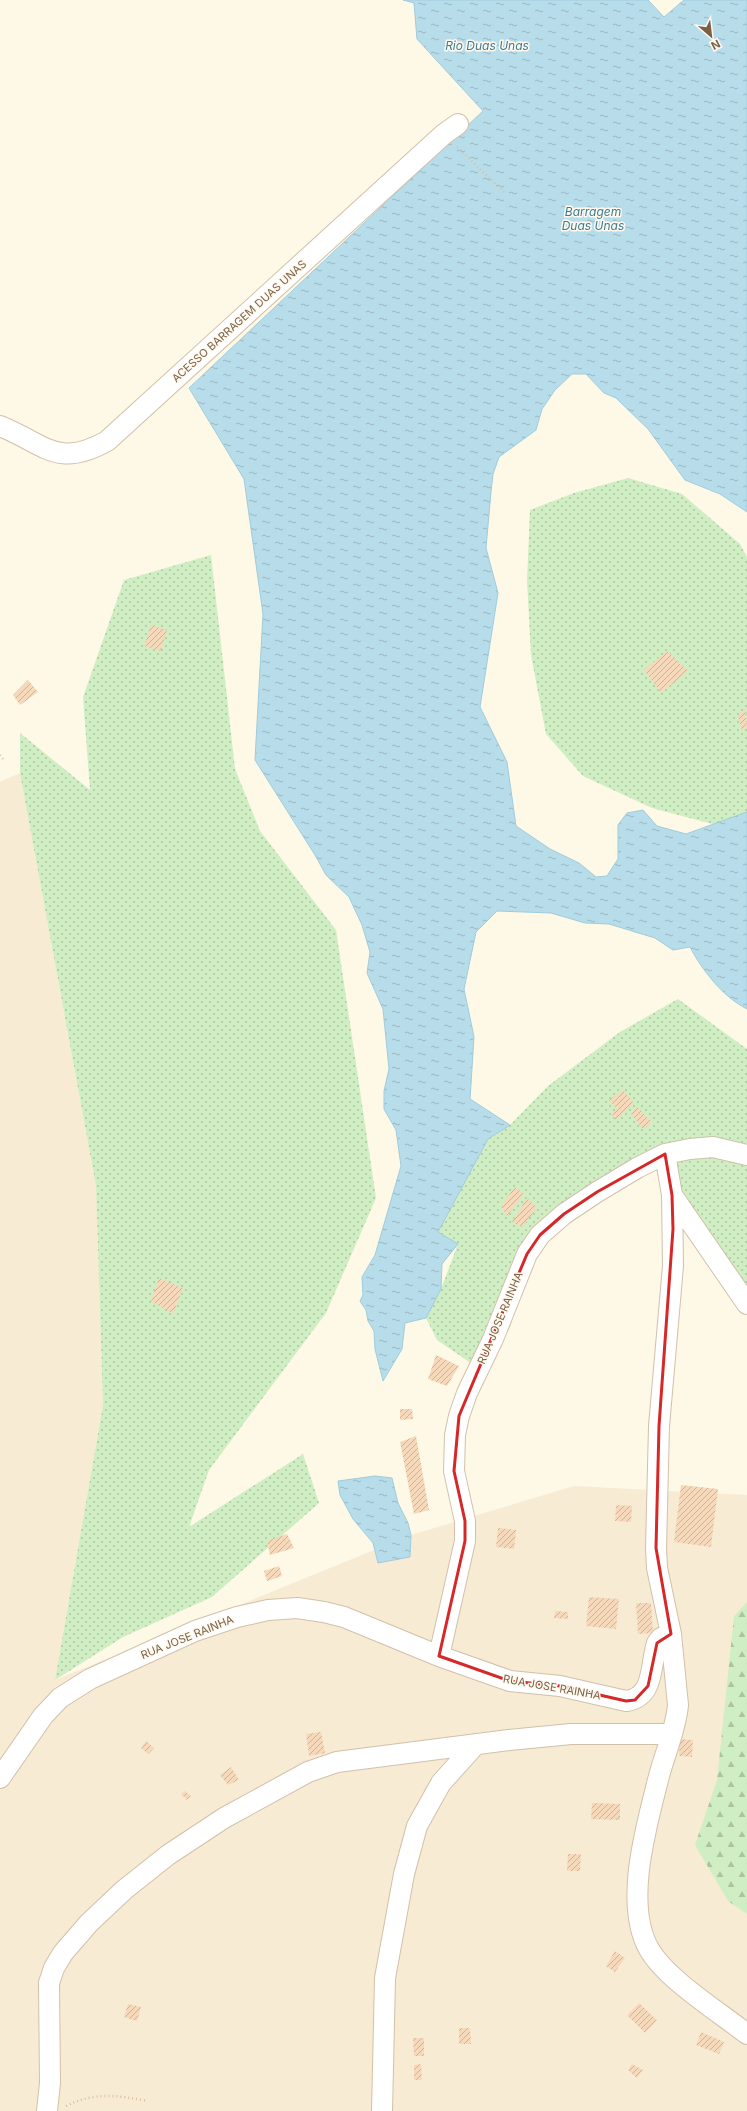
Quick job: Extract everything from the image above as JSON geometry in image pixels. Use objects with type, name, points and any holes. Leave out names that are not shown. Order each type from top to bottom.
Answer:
[{"type":"street","name":"ACESSO BARRAGEM DUAS UNAS","points":[[0,426],[44,448],[69,455],[90,451],[107,441],[451,129]]},
{"type":"street","name":"RUA JOSE RAINHA","points":[[439,1656],[465,1541],[465,1521],[454,1471],[455,1435],[459,1416],[467,1393],[493,1340],[527,1254],[540,1235],[564,1214],[610,1184],[665,1154],[690,1148],[713,1148],[747,1155]]},
{"type":"street","points":[[665,1154],[672,1195],[673,1266],[659,1426],[656,1548],[659,1576],[671,1634],[678,1715],[671,1734],[653,1800],[643,1849],[638,1889],[640,1922],[648,1948],[666,1970],[747,2034]]},
{"type":"street","points":[[672,1195],[747,1304]]},
{"type":"street","name":"RUA JOSE RAINHA","points":[[0,1778],[43,1716],[60,1698],[90,1679],[128,1660],[195,1631],[237,1617],[268,1610],[290,1609],[324,1612],[344,1617],[439,1656],[510,1681],[567,1688],[626,1701],[635,1700],[642,1695],[648,1686],[657,1643],[661,1638],[671,1634]]},
{"type":"street","points":[[54,2110],[50,2083],[49,1983],[54,1968],[63,1954],[89,1923],[124,1890],[168,1855],[224,1818],[308,1772],[337,1762],[476,1744],[571,1734],[671,1734]]},
{"type":"street","points":[[382,2111],[385,1978],[404,1874],[417,1826],[441,1784],[476,1744]]},
{"type":"path","points":[[451,129],[506,194]]},
{"type":"path","points":[[0,755],[3,759]]},
{"type":"path","points":[[54,2110],[91,2096],[109,2096],[147,2102]]},
{"type":"highlighted area","points":[[665,1154],[672,1195],[673,1229],[659,1426],[656,1548],[671,1634],[657,1643],[648,1686],[635,1700],[626,1701],[560,1686],[510,1681],[439,1656],[465,1541],[465,1521],[454,1471],[459,1416],[527,1254],[540,1235],[564,1214],[597,1192]]},
{"type":"shaded area","points":[[20,773],[96,1186],[103,1405],[55,1680],[411,1535],[574,1486],[747,1495],[747,2111],[0,2111],[0,782]]},
{"type":"green space","points":[[628,478],[682,494],[740,544],[747,557],[747,812],[716,825],[652,808],[583,776],[546,734],[531,655],[527,580],[530,510],[574,493]]},
{"type":"green space","points":[[211,555],[235,769],[260,831],[336,930],[376,1198],[326,1313],[209,1470],[189,1527],[303,1454],[319,1503],[212,1597],[123,1637],[55,1680],[103,1405],[96,1186],[20,773],[20,733],[90,790],[83,697],[124,580]]},
{"type":"green space","points":[[678,999],[747,1049],[747,1287],[652,1161],[607,1198],[540,1235],[509,1330],[478,1368],[437,1340],[426,1318],[441,1289],[458,1244],[438,1232],[488,1139],[510,1125],[548,1086],[620,1032]]},
{"type":"green space","points":[[747,1602],[747,1914],[728,1901],[695,1845],[717,1780],[734,1616]]},
{"type":"water","name":"Barragem Duas Unas","points":[[403,0],[648,0],[664,17],[684,0],[747,0],[747,512],[720,494],[685,480],[648,429],[616,398],[604,393],[586,374],[572,374],[555,390],[542,409],[536,430],[499,457],[493,474],[486,548],[498,593],[480,707],[507,762],[516,826],[550,849],[579,863],[596,877],[607,876],[618,859],[618,825],[627,813],[643,810],[657,826],[686,834],[747,812],[747,1009],[738,1004],[714,982],[707,974],[690,947],[673,950],[655,938],[609,924],[585,923],[551,913],[497,911],[476,932],[464,989],[474,1037],[470,1099],[510,1125],[488,1139],[438,1232],[458,1244],[442,1264],[441,1289],[426,1318],[405,1323],[402,1349],[383,1381],[375,1349],[374,1331],[368,1321],[366,1310],[360,1301],[363,1295],[362,1277],[375,1255],[401,1166],[396,1130],[384,1109],[384,1091],[389,1069],[383,1009],[367,973],[370,952],[362,925],[349,897],[326,875],[255,760],[263,614],[244,479],[189,388],[483,111],[417,39],[414,3]]},
{"type":"water","points":[[375,1476],[392,1478],[398,1503],[408,1523],[411,1535],[410,1557],[378,1563],[373,1543],[353,1519],[340,1495],[338,1481]]},
{"type":"building","points":[[151,625],[167,630],[161,651],[144,646]]},
{"type":"building","points":[[667,651],[688,671],[661,693],[644,670]]},
{"type":"building","points":[[28,680],[38,692],[20,705],[13,695]]},
{"type":"building","points":[[745,708],[747,727],[742,731],[738,716]]},
{"type":"building","points":[[623,1090],[634,1103],[616,1120],[611,1113],[617,1109],[609,1100]]},
{"type":"building","points":[[637,1107],[652,1122],[643,1129],[631,1114]]},
{"type":"building","points":[[515,1187],[524,1194],[507,1216],[501,1206]]},
{"type":"building","points":[[527,1198],[537,1208],[522,1227],[512,1222]]},
{"type":"building","points":[[159,1278],[183,1288],[173,1314],[151,1301]]},
{"type":"building","points":[[436,1355],[459,1366],[447,1386],[428,1379]]},
{"type":"building","points":[[400,1409],[412,1409],[413,1419],[400,1420]]},
{"type":"building","points":[[416,1436],[429,1510],[414,1514],[400,1442]]},
{"type":"building","points":[[681,1485],[718,1489],[711,1547],[674,1542]]},
{"type":"building","points":[[616,1505],[632,1506],[631,1522],[615,1521]]},
{"type":"building","points":[[498,1528],[516,1530],[514,1549],[496,1547]]},
{"type":"building","points":[[287,1534],[294,1548],[270,1555],[267,1541]]},
{"type":"building","points":[[279,1566],[282,1576],[267,1581],[264,1571]]},
{"type":"building","points":[[589,1597],[619,1599],[616,1629],[586,1626]]},
{"type":"building","points":[[636,1603],[651,1603],[653,1633],[638,1634]]},
{"type":"building","points":[[555,1611],[568,1612],[568,1619],[554,1618]]},
{"type":"building","points":[[321,1732],[325,1753],[309,1756],[306,1734]]},
{"type":"building","points":[[680,1739],[693,1740],[692,1757],[679,1756]]},
{"type":"building","points":[[146,1741],[154,1748],[148,1754],[141,1748]]},
{"type":"building","points":[[231,1767],[239,1780],[228,1785],[220,1775]]},
{"type":"building","points":[[185,1791],[191,1796],[187,1800],[181,1794]]},
{"type":"building","points":[[592,1803],[620,1804],[620,1820],[591,1819]]},
{"type":"building","points":[[568,1854],[581,1854],[580,1871],[567,1871]]},
{"type":"building","points":[[615,1951],[625,1958],[615,1972],[606,1966]]},
{"type":"building","points":[[639,2003],[657,2020],[645,2033],[627,2015]]},
{"type":"building","points":[[128,2004],[141,2007],[137,2021],[124,2017]]},
{"type":"building","points":[[459,2028],[470,2028],[471,2044],[459,2044]]},
{"type":"building","points":[[701,2032],[724,2042],[719,2054],[696,2045]]},
{"type":"building","points":[[413,2038],[424,2038],[424,2056],[414,2056]]},
{"type":"building","points":[[421,2064],[422,2080],[414,2080],[414,2065]]},
{"type":"building","points":[[632,2064],[643,2070],[637,2078],[628,2070]]},
{"type":"water label","name":"Rio Duas Unas","points":[[487,46]]}]
